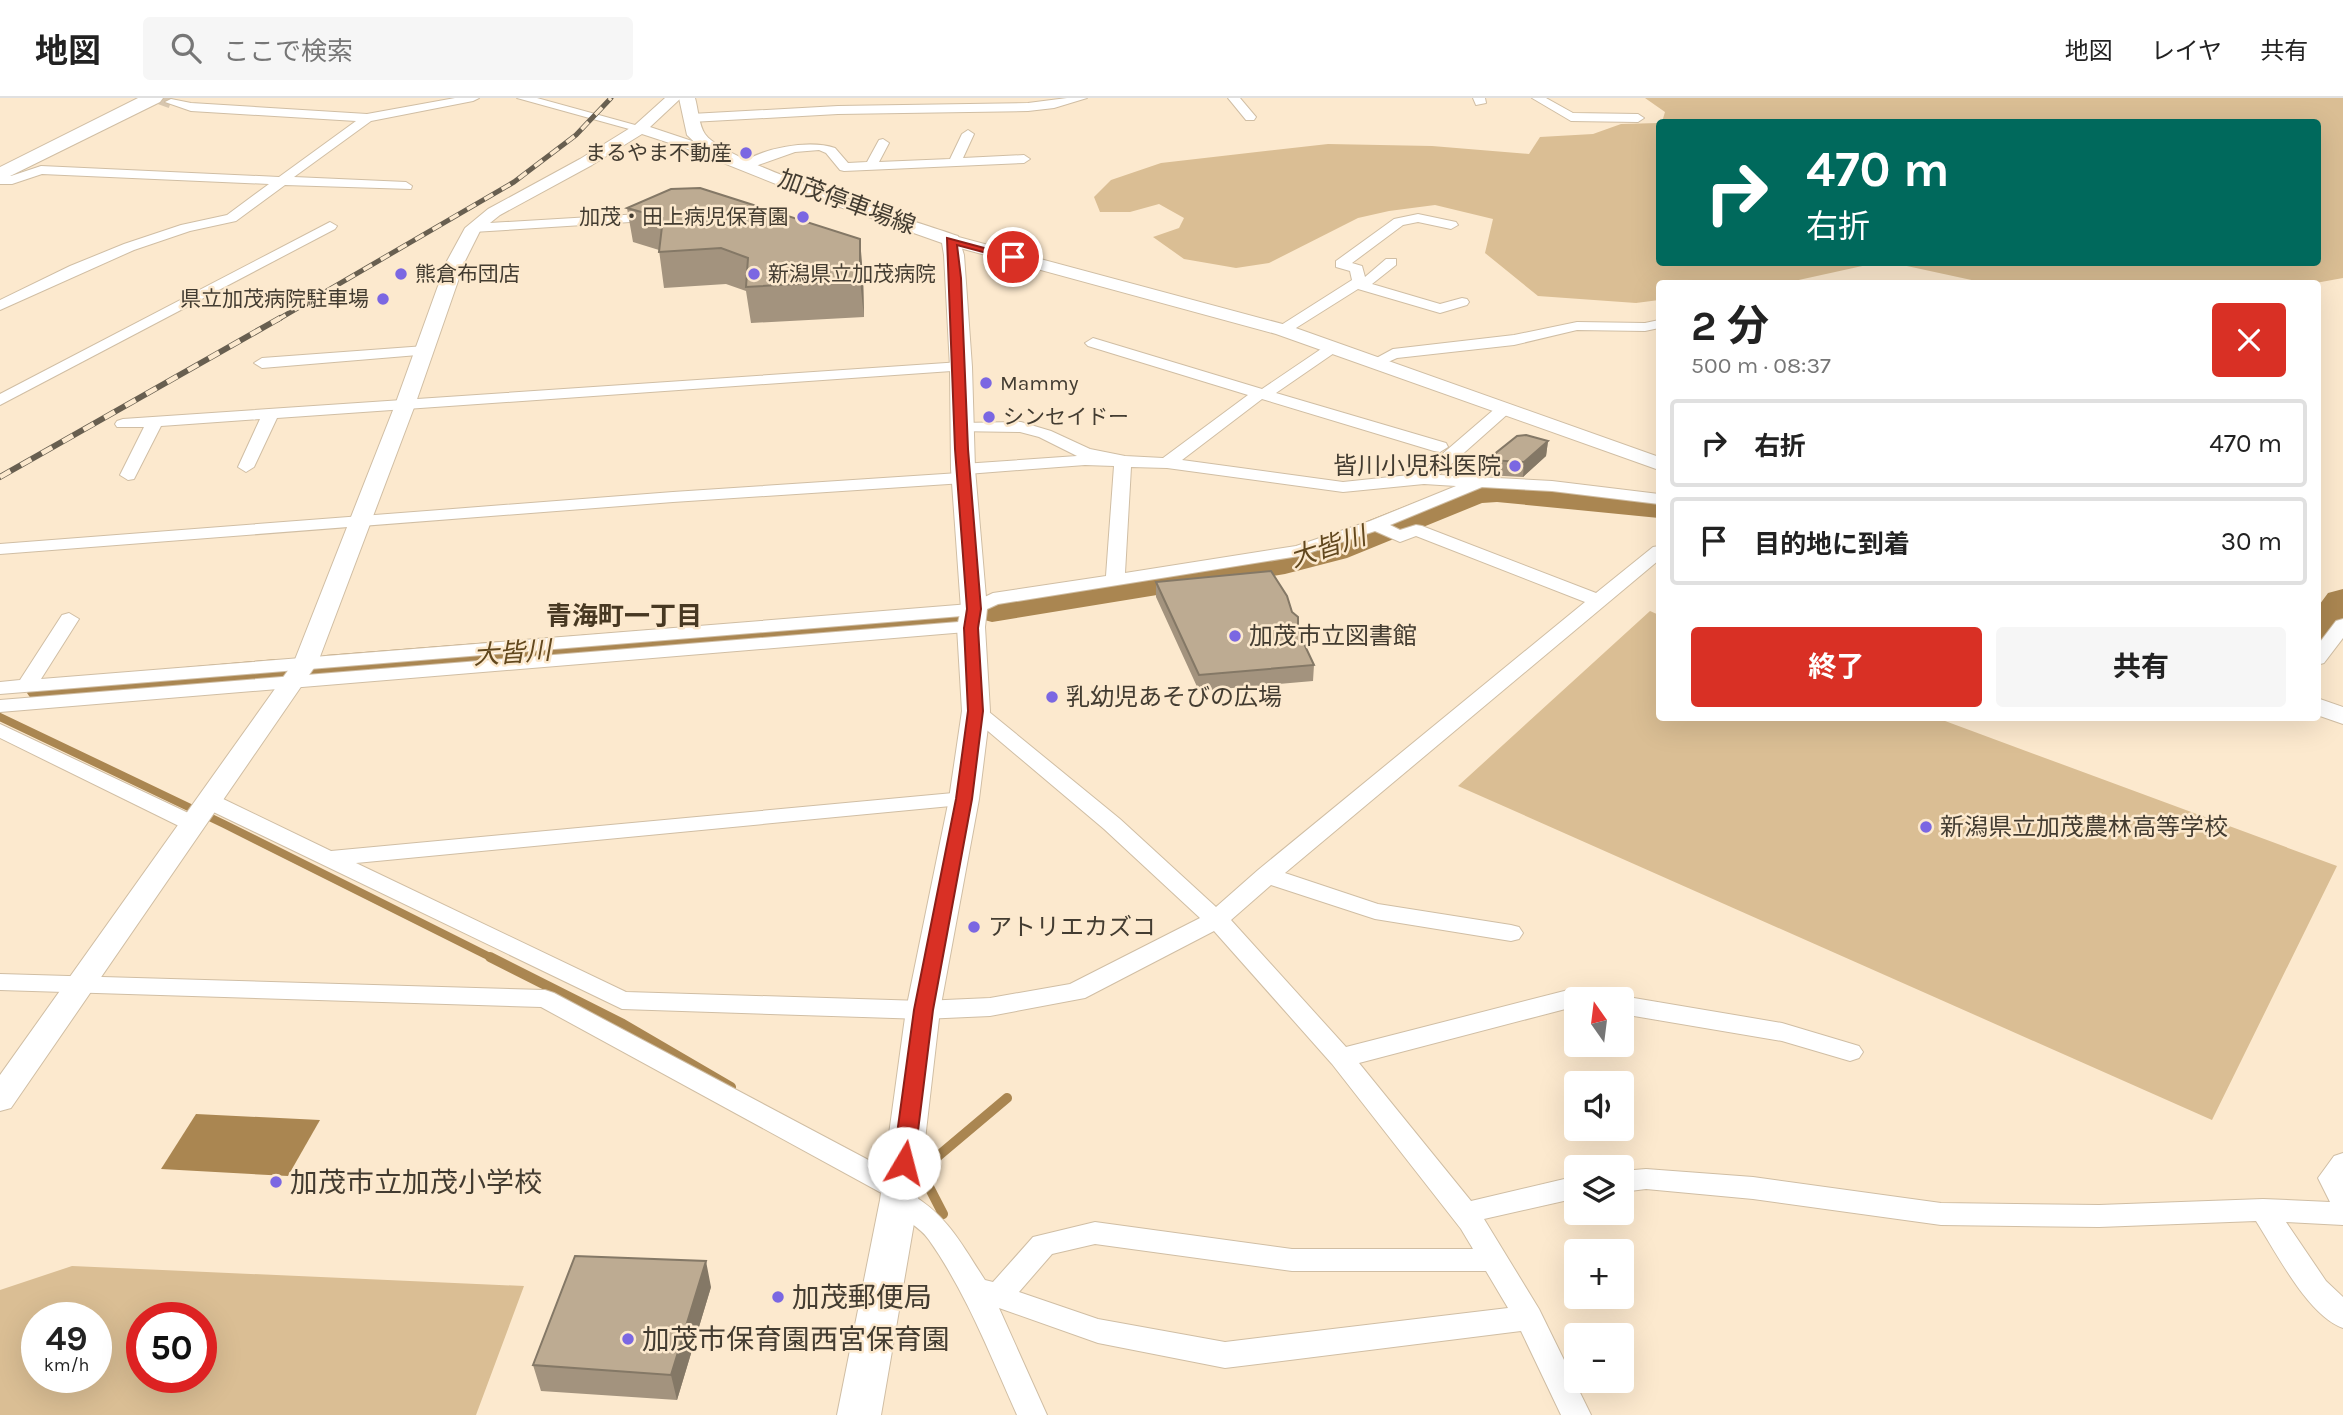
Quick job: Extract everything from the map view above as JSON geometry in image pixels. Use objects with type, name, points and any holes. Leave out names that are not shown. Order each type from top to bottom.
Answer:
[{"type":"highway","points":[[0,178],[162,100]]},
{"type":"main road","name":"加茂停車場線","points":[[689,98],[696,135],[717,153],[744,166],[951,240]]},
{"type":"main road","points":[[859,1415],[899,1195],[923,1010],[964,799],[976,711],[960,428],[961,367],[951,240]]},
{"type":"street","points":[[162,100],[191,107],[368,118],[473,98]]},
{"type":"street","points":[[523,98],[640,128],[717,153]]},
{"type":"street","points":[[0,1098],[300,672],[361,521],[456,261],[473,228],[494,212],[586,162],[640,128],[674,98]]},
{"type":"street","points":[[691,118],[838,110],[1028,107],[1054,105],[1081,98]]},
{"type":"street","points":[[1234,98],[1250,117]]},
{"type":"street","points":[[1538,98],[1571,117],[1638,118]]},
{"type":"street","points":[[809,132],[838,110]]},
{"type":"street","points":[[0,306],[75,269],[129,247],[231,218],[368,118]]},
{"type":"street","points":[[955,162],[968,134]]},
{"type":"street","points":[[871,166],[883,143]]},
{"type":"street","points":[[744,166],[808,145],[838,156],[844,167],[1024,159]]},
{"type":"street","points":[[0,178],[12,180],[41,170],[406,186]]},
{"type":"street","points":[[473,228],[672,216]]},
{"type":"street","points":[[1358,283],[1357,269],[1341,264],[1399,222],[1418,218],[1451,225]]},
{"type":"street","points":[[0,400],[330,226]]},
{"type":"street","points":[[951,240],[1283,330],[1656,463]]},
{"type":"street","points":[[1283,330],[1358,283],[1368,281],[1391,262]]},
{"type":"street","points":[[1358,283],[1440,309],[1462,302]]},
{"type":"street","points":[[1377,362],[1393,354],[1514,340],[1577,326],[1645,327],[1656,325]]},
{"type":"street","points":[[1093,343],[1440,447]]},
{"type":"street","points":[[1167,463],[1332,348]]},
{"type":"street","points":[[262,363],[425,351]]},
{"type":"street","points":[[123,424],[961,367]]},
{"type":"street","points":[[1424,479],[1504,409]]},
{"type":"street","points":[[246,467],[271,414]]},
{"type":"street","points":[[128,475],[155,422]]},
{"type":"street","points":[[960,428],[1021,427],[1045,434],[1085,453],[1123,461]]},
{"type":"street","points":[[0,549],[963,474],[1085,460],[1167,463],[1343,487],[1424,479],[1476,484],[1552,486],[1656,499]]},
{"type":"street","points":[[1115,581],[1123,461]]},
{"type":"street","points":[[2,700],[300,672],[972,618],[993,599],[1299,551],[1376,525],[1476,484]]},
{"type":"street","points":[[1376,525],[1400,537],[1416,530],[1599,601]]},
{"type":"street","points":[[0,982],[923,1010],[990,1007],[1076,992],[1216,920],[1656,554]]},
{"type":"street","points":[[2,700],[26,686],[69,619]]},
{"type":"street","points":[[2321,654],[2343,625]]},
{"type":"street","points":[[26,686],[300,672]]},
{"type":"street","points":[[2321,708],[2343,716]]},
{"type":"street","points":[[976,711],[1112,824],[1238,940],[1341,1058],[1464,1213],[1529,1318],[1576,1415]]},
{"type":"street","points":[[0,730],[201,812],[329,858],[614,1000]]},
{"type":"street","points":[[329,858],[964,799]]},
{"type":"street","points":[[1266,876],[1375,911],[1511,933]]},
{"type":"street","points":[[547,999],[899,1195],[920,1213],[937,1229],[987,1292],[1032,1415]]},
{"type":"street","points":[[1341,1058],[1564,1000]]},
{"type":"street","points":[[1634,1007],[1783,1032],[1850,1052]]},
{"type":"street","points":[[2343,1163],[2332,1178],[2343,1202]]},
{"type":"street","points":[[1634,1181],[1753,1188],[1941,1214],[2099,1216],[2263,1210],[2343,1214]]},
{"type":"street","points":[[1464,1213],[1564,1190]]},
{"type":"street","points":[[2263,1210],[2316,1289],[2343,1316]]},
{"type":"street","points":[[987,1292],[1043,1245],[1095,1233],[1292,1260],[1494,1260]]},
{"type":"street","points":[[987,1292],[1098,1331],[1225,1355],[1529,1318]]},
{"type":"shaded area","points":[[1645,98],[2343,98],[2343,278],[2321,282],[1972,280],[1907,266],[2321,266],[2321,119],[1663,119],[1665,112]]},
{"type":"shaded area","points":[[1656,123],[1656,266],[1862,266],[1799,280],[1656,280],[1656,300],[1636,303],[1538,296],[1485,253],[1493,219],[1435,205],[1358,218],[1269,263],[1236,268],[1184,259],[1153,237],[1179,228],[1184,218],[1159,204],[1130,212],[1100,212],[1094,197],[1111,180],[1161,163],[1328,144],[1432,146],[1529,154],[1540,137],[1593,134],[1621,124]]},
{"type":"shaded area","name":"新潟県立加茂農林高等学校","points":[[1650,611],[1656,614],[1656,721],[1945,721],[2337,866],[2212,1120],[1458,786]]},
{"type":"shaded area","points":[[196,1114],[320,1120],[288,1176],[161,1169]]},
{"type":"shaded area","points":[[72,1266],[524,1286],[476,1415],[0,1415],[0,1290]]},
{"type":"building","points":[[700,188],[860,239],[860,280],[746,287],[748,258],[721,248],[659,252],[663,218],[627,208],[671,189]]},
{"type":"building","points":[[1526,435],[1548,441],[1524,462],[1487,460],[1517,436]]},
{"type":"building","name":"加茂市立図書館","points":[[1271,571],[1287,596],[1292,612],[1298,617],[1298,631],[1314,665],[1199,675],[1156,582]]},
{"type":"building","name":"加茂市保育園西宮保育園","points":[[575,1256],[706,1261],[671,1375],[533,1365]]},
{"type":"waterway","name":"大皆川","points":[[992,609],[1285,562],[1333,549],[1475,492],[1497,490],[1656,506]]},
{"type":"waterway","name":"大皆川","points":[[2321,633],[2343,602]]},
{"type":"waterway","name":"大皆川","points":[[326,668],[949,619]]},
{"type":"waterway","name":"大皆川","points":[[50,693],[277,672]]},
{"type":"waterway","points":[[0,717],[224,824],[490,957]]},
{"type":"waterway","points":[[490,957],[494,959]]},
{"type":"waterway","points":[[490,957],[623,1024],[731,1087]]},
{"type":"waterway","points":[[943,1214],[927,1183],[931,1162],[1007,1098]]},
{"type":"tunnel","points":[[160,98],[171,102]]},
{"type":"railway","points":[[277,320],[514,182],[576,135],[611,98]]},
{"type":"railway","points":[[0,477],[280,318]]},
{"type":"place","name":"まるやま不動産","points":[[746,153]]},
{"type":"place","name":"加茂・田上病児保育園","points":[[803,217]]},
{"type":"place","name":"熊倉布団店","points":[[401,274]]},
{"type":"place","name":"新潟県立加茂病院","points":[[754,274]]},
{"type":"place","name":"県立加茂病院駐車場","points":[[383,299]]},
{"type":"place","name":"Mammy","points":[[986,383]]},
{"type":"place","name":"シンセイドー","points":[[989,417]]},
{"type":"place","name":"皆川小児科医院","points":[[1515,466]]},
{"type":"place","name":"加茂市立図書館","points":[[1235,636]]},
{"type":"place","name":"乳幼児あそびの広場","points":[[1052,697]]},
{"type":"place","name":"新潟県立加茂農林高等学校","points":[[1926,827]]},
{"type":"place","name":"アトリエカズコ","points":[[974,927]]},
{"type":"place","name":"加茂市立加茂小学校","points":[[276,1182]]},
{"type":"place","name":"加茂郵便局","points":[[778,1297]]},
{"type":"place","name":"加茂市保育園西宮保育園","points":[[628,1339]]},
{"type":"district","name":"青海町一丁目","points":[[624,616]]},
{"type":"route","points":[[904,1163],[923,1010],[964,799],[976,711],[971,628],[974,609],[961,449],[961,367],[951,240],[1013,257]]}]
